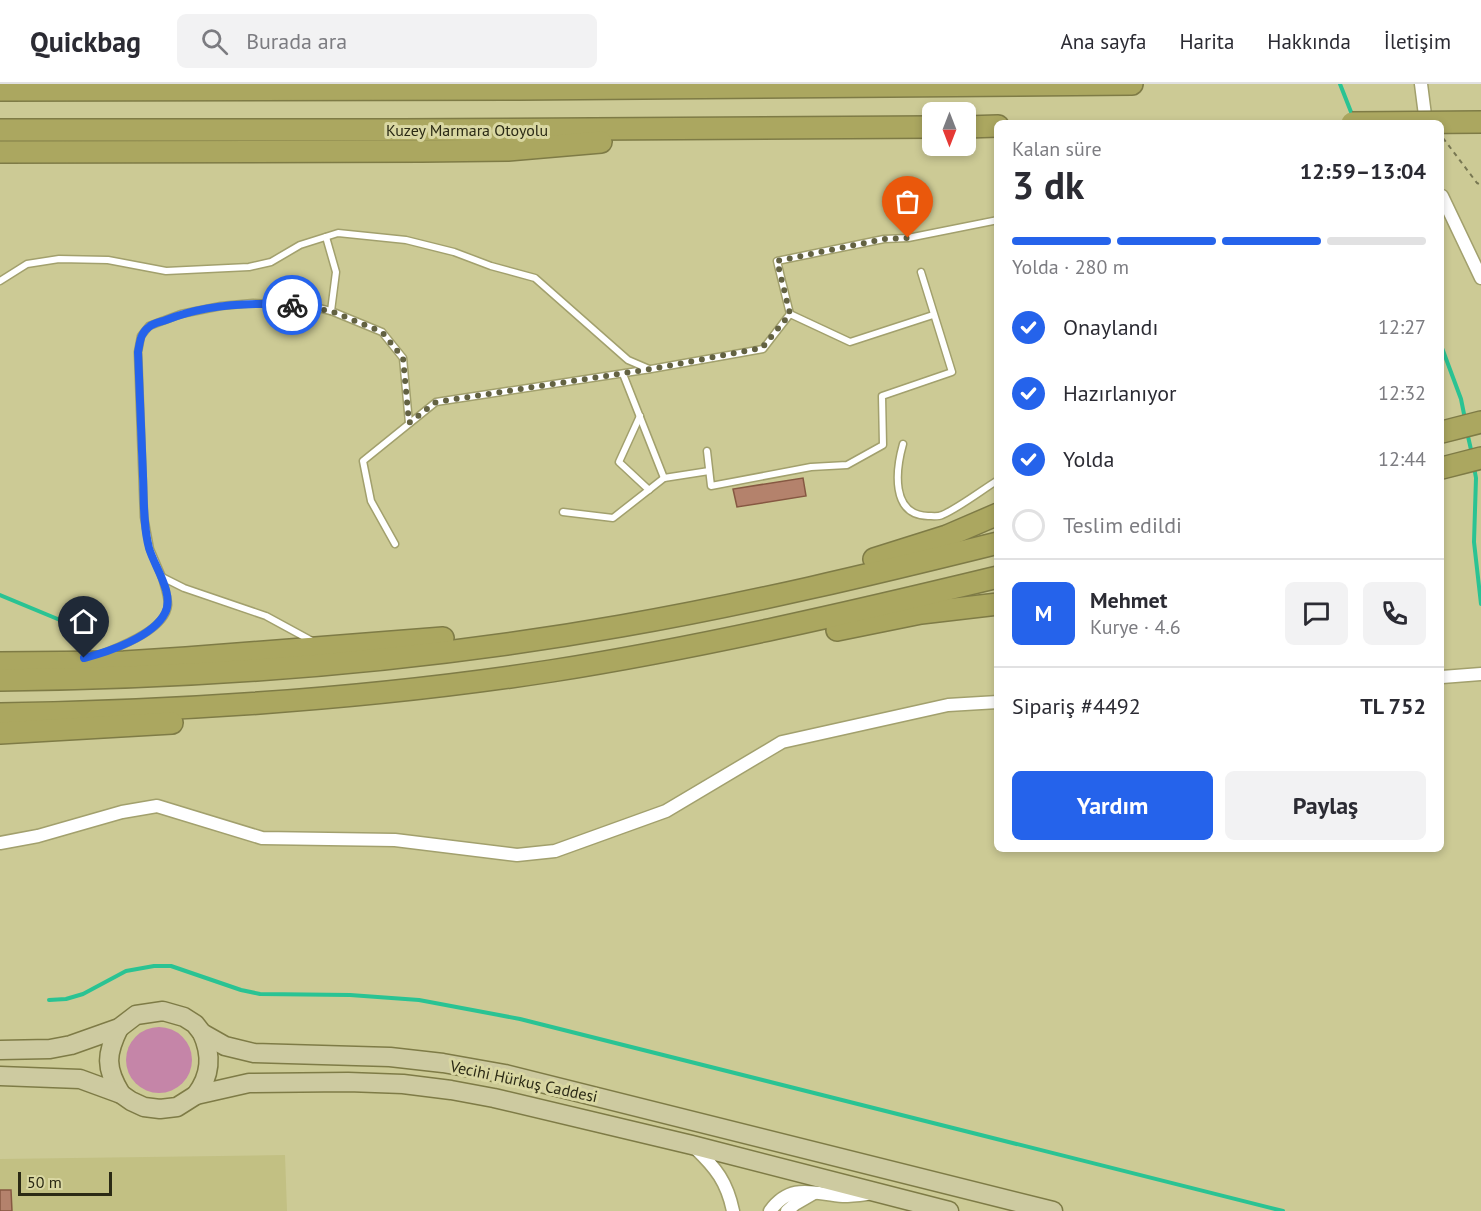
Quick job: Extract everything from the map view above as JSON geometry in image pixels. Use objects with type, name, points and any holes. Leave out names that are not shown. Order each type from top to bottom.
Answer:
[{"type":"highway","points":[[596,84],[630,88]]},
{"type":"highway","points":[[0,90],[1132,84]]},
{"type":"highway","points":[[1444,122],[1481,122]]},
{"type":"highway","points":[[976,127],[994,126]]},
{"type":"highway","name":"Kuzey Marmara Otoyolu","points":[[0,130],[922,127]]},
{"type":"highway","points":[[6,153],[507,150],[597,143],[663,129]]},
{"type":"highway","points":[[1444,431],[1481,422]]},
{"type":"highway","points":[[1444,467],[1481,458]]},
{"type":"highway","points":[[717,608],[795,579],[928,543],[994,516]]},
{"type":"highway","points":[[0,680],[163,676],[285,667],[486,646],[620,626],[717,608],[994,544]]},
{"type":"highway","points":[[0,714],[145,710],[303,700],[549,671],[756,634],[994,578]]},
{"type":"highway","points":[[549,671],[622,667],[715,655],[921,613],[994,604]]},
{"type":"highway","points":[[0,663],[186,658],[620,626]]},
{"type":"highway","points":[[0,733],[170,723],[245,712],[303,700]]},
{"type":"main road","name":"Vecihi Hürkuş Caddesi","points":[[0,1050],[61,1047],[119,1028],[136,1015],[163,1011],[184,1017],[195,1024],[202,1033],[225,1046],[254,1053],[390,1057],[505,1074],[1053,1211]]},
{"type":"main road","points":[[119,1028],[112,1042],[108,1065],[112,1079],[121,1094]]},
{"type":"main road","points":[[196,1095],[204,1083],[209,1064],[209,1054],[202,1033]]},
{"type":"main road","name":"Vecihi Hürkuş Caddesi","points":[[0,1076],[80,1079],[121,1094],[144,1107],[160,1109],[177,1107],[196,1095],[249,1083],[307,1081],[403,1084],[494,1098],[692,1145],[949,1211]]},
{"type":"street","points":[[1421,84],[1426,120]]},
{"type":"street","points":[[1444,200],[1481,278]]},
{"type":"street","points":[[1444,676],[1481,674]]},
{"type":"street","points":[[0,843],[38,836],[122,812],[157,806],[262,838],[395,840],[517,855],[555,851],[666,811],[782,742],[948,705],[994,702]]},
{"type":"street","points":[[692,1145],[721,1175],[733,1211]]},
{"type":"street","points":[[770,1211],[776,1203],[807,1190],[843,1196],[878,1193]]},
{"type":"street","points":[[787,1211],[818,1191]]},
{"type":"lane","points":[[790,314],[777,261],[884,239],[908,238],[994,220]]},
{"type":"lane","points":[[0,281],[27,264],[59,259],[108,260],[166,271],[249,267],[271,262],[300,245],[338,232],[406,240],[454,252],[491,267],[535,278],[628,360],[651,369]]},
{"type":"lane","points":[[326,237],[336,272],[331,311]]},
{"type":"lane","points":[[707,451],[711,486],[811,467],[847,465],[883,445],[882,396],[952,372],[921,272]]},
{"type":"lane","points":[[65,663],[102,654],[133,640],[156,626],[166,613],[168,605],[162,577],[150,549],[144,518],[138,352],[141,336],[149,326],[170,318],[221,306],[253,303],[314,307],[331,311],[382,332],[403,358],[409,423]]},
{"type":"lane","points":[[790,314],[850,342],[933,315]]},
{"type":"lane","points":[[395,544],[371,501],[363,460],[436,402],[623,374],[762,348],[790,314]]},
{"type":"lane","points":[[623,374],[664,478]]},
{"type":"lane","points":[[640,416],[619,462],[649,490]]},
{"type":"lane","points":[[903,444],[898,464],[898,490],[905,505],[918,516],[940,516],[994,482]]},
{"type":"lane","points":[[563,512],[613,518],[664,478],[709,471]]},
{"type":"lane","points":[[162,577],[184,588],[266,616],[323,647]]},
{"type":"path","points":[[1444,139],[1481,186]]},
{"type":"shaded area","points":[[152,1027],[166,1027],[178,1032],[187,1041],[192,1060],[190,1073],[183,1084],[166,1093],[152,1093],[140,1088],[131,1079],[126,1067],[126,1053],[131,1041],[140,1032]]},
{"type":"shaded area","points":[[285,1155],[287,1211],[0,1211],[0,1159]]},
{"type":"building","points":[[803,478],[806,496],[737,507],[733,489]]},
{"type":"building","points":[[0,1190],[11,1190],[12,1211],[0,1211]]},
{"type":"waterway","points":[[1340,84],[1353,117]]},
{"type":"waterway","points":[[1444,353],[1461,399],[1465,419]]},
{"type":"waterway","points":[[1467,432],[1472,454]]},
{"type":"waterway","points":[[1474,467],[1476,478],[1474,542],[1481,604]]},
{"type":"waterway","points":[[0,595],[60,620],[64,626]]},
{"type":"waterway","points":[[49,1000],[66,999],[83,994],[126,971],[154,966],[171,966],[241,990],[260,994],[350,995],[419,1000],[520,1019],[1283,1211]]},
{"type":"way so far","points":[[292,305],[331,311],[382,332],[403,358],[409,423],[436,402],[651,369],[762,348],[790,314],[777,261],[884,239],[908,238]]},
{"type":"route","points":[[84,658],[102,654],[133,640],[156,626],[166,613],[168,605],[162,577],[150,549],[144,518],[138,352],[141,336],[149,326],[181,314],[221,306],[253,303],[292,305]]}]
